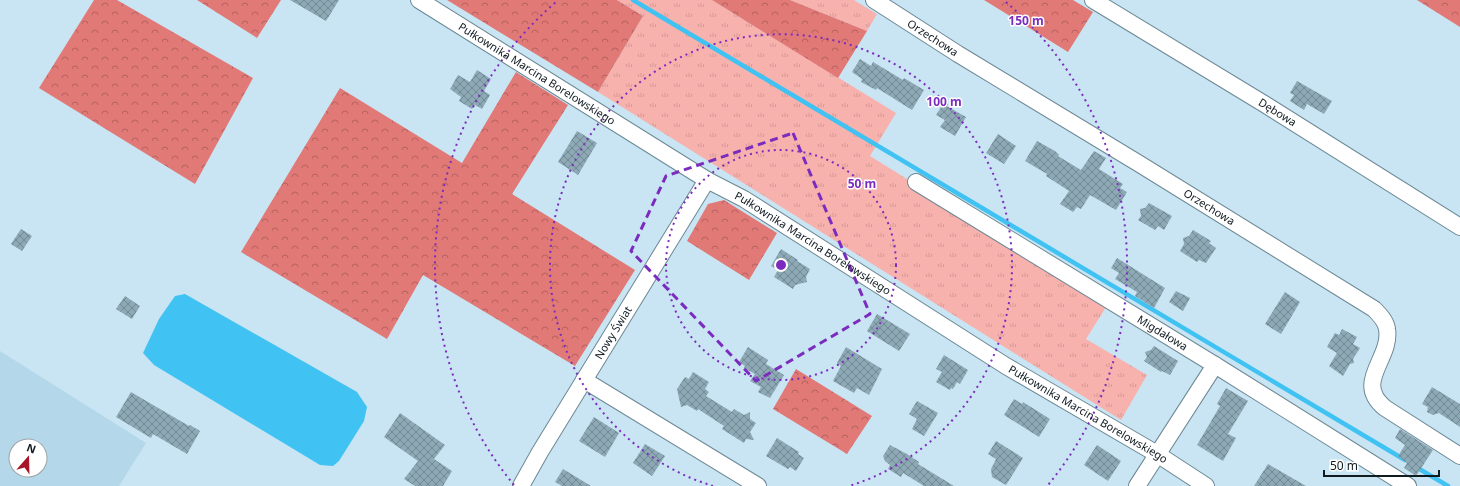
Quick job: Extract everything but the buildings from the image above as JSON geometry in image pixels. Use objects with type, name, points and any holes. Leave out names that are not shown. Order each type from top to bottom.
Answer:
[{"type":"street","name":"Pułkownika Marcina Borelowskiego","points":[[419,0],[707,180],[744,199],[1006,366],[1157,454],[1206,486]]},
{"type":"street","name":"Orzechowa","points":[[874,0],[958,54],[1374,309],[1382,318],[1387,328],[1387,340],[1373,381],[1372,389],[1374,396],[1385,408],[1460,456]]},
{"type":"street","name":"Dębowa","points":[[1093,0],[1266,105],[1460,227]]},
{"type":"street","name":"Nowy Świat","points":[[521,486],[584,380],[707,180]]},
{"type":"street","name":"Migdałowa","points":[[916,182],[1215,365],[1408,486]]},
{"type":"street","points":[[1137,486],[1215,365]]},
{"type":"street","points":[[584,380],[758,486]]},
{"type":"highlighted area","points":[[793,133],[870,314],[756,381],[631,251],[666,176]]},
{"type":"shaded area","points":[[0,351],[146,443],[119,486],[0,486]]},
{"type":"green space","points":[[94,0],[117,0],[253,78],[195,184],[39,88]]},
{"type":"green space","points":[[197,0],[281,0],[257,38]]},
{"type":"green space","points":[[447,0],[617,0],[643,16],[598,92]]},
{"type":"green space","points":[[617,0],[712,0],[896,113],[870,156],[1108,304],[1086,339],[1147,375],[1121,420],[598,92],[643,16]]},
{"type":"green space","points":[[712,0],[790,0],[867,31],[838,78]]},
{"type":"green space","points":[[790,0],[854,0],[877,14],[867,31]]},
{"type":"green space","points":[[984,0],[1073,0],[1093,12],[1068,52]]},
{"type":"green space","points":[[1417,0],[1460,0],[1460,27]]},
{"type":"green space","points":[[516,72],[568,105],[512,194],[635,270],[575,366],[423,275],[387,339],[241,252],[340,88],[462,163]]},
{"type":"green space","points":[[724,200],[777,233],[749,280],[687,241],[708,204]]},
{"type":"green space","points":[[796,369],[872,416],[847,454],[773,409]]},
{"type":"water","points":[[185,294],[357,392],[367,407],[364,421],[339,461],[333,466],[320,465],[154,365],[143,353],[159,319],[175,296]]},
{"type":"waterway","points":[[633,0],[1405,460]]},
{"type":"waterway","points":[[1416,467],[1448,486]]}]
